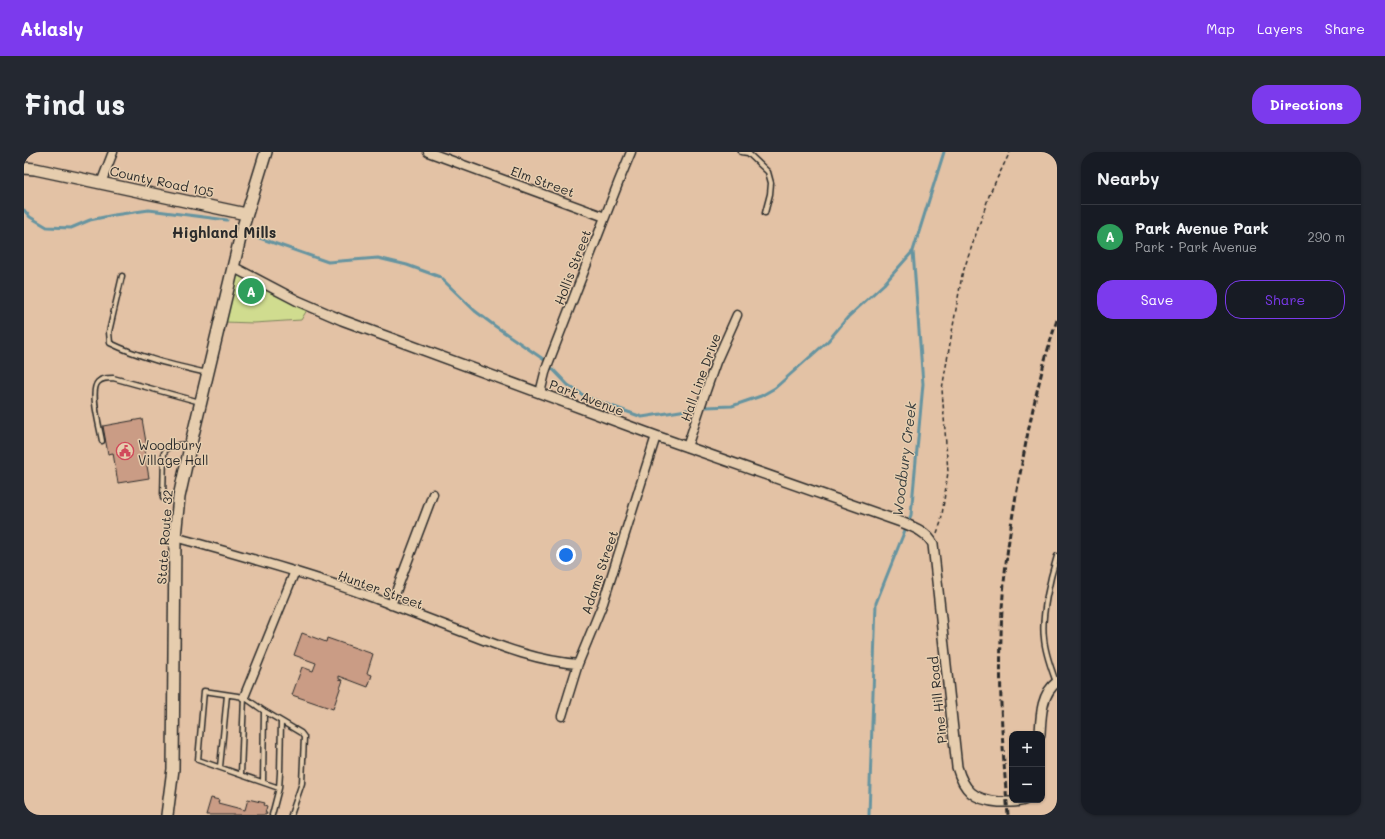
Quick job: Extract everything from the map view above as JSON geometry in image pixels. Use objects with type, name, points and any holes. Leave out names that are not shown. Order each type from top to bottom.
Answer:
[{"type":"main road","name":"State Route 32","points":[[167,815],[173,769],[175,537],[179,497],[190,444],[246,214],[266,152]]},
{"type":"main road","name":"County Road 105","points":[[24,168],[35,169],[246,214]]},
{"type":"street","points":[[101,183],[113,152]]},
{"type":"street","name":"Elm Street","points":[[428,152],[605,217]]},
{"type":"street","name":"Hollis Street","points":[[540,393],[546,369],[631,152]]},
{"type":"street","name":"Park Avenue","points":[[233,267],[298,301],[342,320],[656,436],[901,522],[926,534],[933,544]]},
{"type":"street","name":"Hall Line Drive","points":[[687,447],[716,362],[736,315]]},
{"type":"street","name":"Adams Street","points":[[562,716],[578,664],[603,603],[656,436]]},
{"type":"street","points":[[391,604],[433,494]]},
{"type":"street","name":"Hunter Street","points":[[175,537],[295,571],[391,604],[500,646],[544,660],[558,663],[578,664]]},
{"type":"street","name":"Pine Hill Road","points":[[933,544],[957,767],[965,787],[979,798],[990,801],[1009,802]]},
{"type":"street","points":[[244,697],[295,571]]},
{"type":"street","points":[[1040,731],[1043,704],[1046,695],[1056,683]]},
{"type":"lane","points":[[742,152],[748,153],[768,172],[771,183],[765,213]]},
{"type":"lane","points":[[122,276],[109,332],[110,343],[131,353],[207,373]]},
{"type":"lane","points":[[102,440],[94,395],[95,386],[99,380],[113,378],[200,402]]},
{"type":"lane","points":[[164,498],[164,453],[169,447],[190,444]]},
{"type":"lane","points":[[1056,683],[1048,659],[1043,636],[1049,586],[1057,556]]},
{"type":"lane","points":[[279,788],[198,760],[204,691],[244,697],[301,733],[304,737],[302,783],[292,815]]},
{"type":"lane","points":[[220,767],[227,695]]},
{"type":"lane","points":[[241,774],[244,697]]},
{"type":"lane","points":[[262,782],[264,711]]},
{"type":"lane","points":[[272,815],[279,788],[281,721]]},
{"type":"path","points":[[933,544],[941,522],[948,472],[942,389],[962,275],[990,193],[1010,152]]},
{"type":"green space","points":[[234,273],[307,310],[301,320],[254,323],[224,322]]},
{"type":"building","name":"Woodbury Village Hall","points":[[142,419],[147,448],[144,448],[149,478],[118,483],[113,453],[108,454],[103,426]]},
{"type":"building","points":[[302,633],[326,642],[327,638],[373,654],[367,673],[372,675],[368,687],[339,676],[339,679],[343,680],[333,709],[292,695],[302,667],[313,671],[316,663],[294,655]]},
{"type":"building","points":[[211,798],[219,800],[218,803],[245,810],[248,799],[265,803],[264,805],[267,806],[265,813],[267,813],[266,815],[206,815]]},
{"type":"waterway","name":"Woodbury Creek","points":[[869,815],[876,603],[911,515],[923,384],[913,251],[944,152]]},
{"type":"waterway","points":[[24,210],[30,217],[47,227],[71,228],[90,220],[149,210],[227,220]]},
{"type":"waterway","points":[[248,234],[328,262],[378,258],[407,265],[440,277],[475,311],[543,359],[568,385],[586,397],[642,417],[706,407],[732,406],[761,396],[775,388],[828,341],[848,317],[884,284],[913,251]]},
{"type":"railway","points":[[1008,815],[1001,704],[1002,616],[1007,553],[1013,511],[1028,431],[1036,394],[1057,320]]},
{"type":"place","name":"Park Avenue Park","points":[[251,291]]},
{"type":"place","name":"Woodbury Village Hall","points":[[125,451]]},
{"type":"district","name":"Highland Mills","points":[[224,232]]}]
